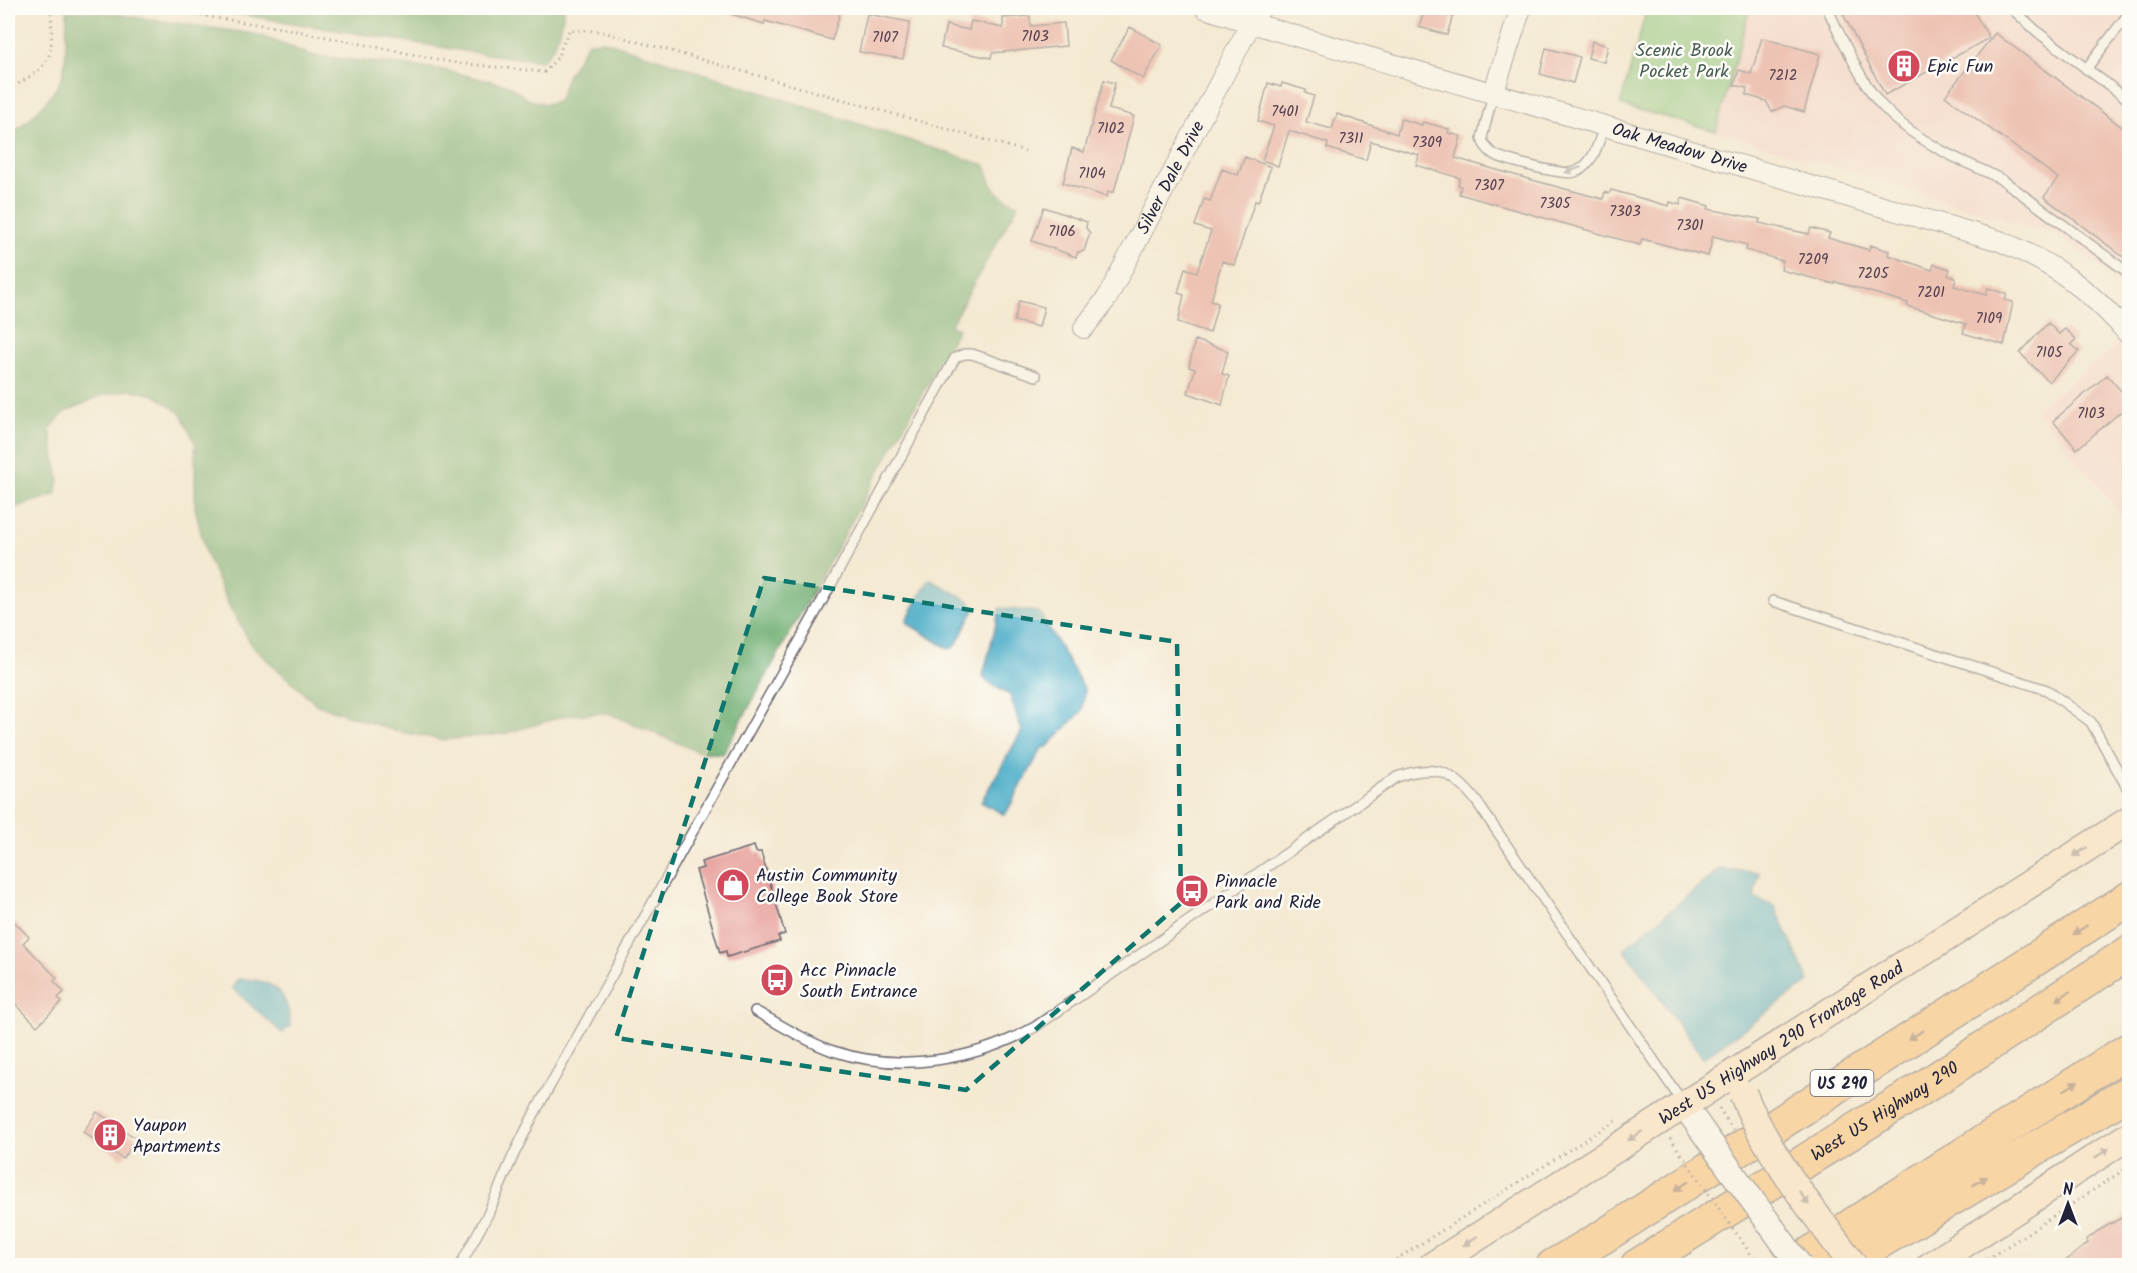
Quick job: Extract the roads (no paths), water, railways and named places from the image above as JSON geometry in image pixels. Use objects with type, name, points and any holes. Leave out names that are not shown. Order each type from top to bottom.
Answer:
[{"type":"highway","name":"US 290","points":[[1553,1266],[1601,1238],[2130,898]]},
{"type":"highway","name":"West US Highway 290","points":[[1636,1266],[1924,1088],[2130,952]]},
{"type":"highway","points":[[1792,1266],[2130,1048]]},
{"type":"highway","points":[[1840,1265],[2130,1092]]},
{"type":"highway","points":[[1840,1265],[2030,1112]]},
{"type":"main road","name":"West US Highway 290 Frontage Road","points":[[1432,1266],[2130,820]]},
{"type":"main road","points":[[1757,1058],[1743,1094],[1752,1117],[1769,1147],[1854,1266]]},
{"type":"main road","points":[[1930,1266],[2130,1135]]},
{"type":"street","name":"Oak Meadow Drive","points":[[1205,8],[1256,15],[1493,94],[2000,241],[2044,261],[2064,274],[2103,306],[2130,336]]},
{"type":"street","points":[[1493,94],[1521,8]]},
{"type":"street","name":"Silver Dale Drive","points":[[1084,328],[1107,298],[1256,15]]},
{"type":"street","points":[[1684,1105],[1800,1266]]},
{"type":"lane","points":[[1827,8],[1877,100],[1900,123],[1936,148],[2004,181],[2130,274]]},
{"type":"lane","points":[[2011,8],[2040,34],[2130,101]]},
{"type":"lane","points":[[2086,69],[2130,12]]},
{"type":"lane","points":[[1493,94],[1482,138],[1483,143],[1491,152],[1500,157],[1562,174],[1574,172],[1590,161],[1604,126]]},
{"type":"lane","points":[[460,1266],[488,1214],[534,1114],[817,610],[955,358],[964,354],[972,354],[1036,376]]},
{"type":"lane","points":[[1773,601],[2047,690],[2091,722],[2130,793]]},
{"type":"lane","points":[[755,1011],[818,1045],[863,1058],[890,1062],[930,1060],[995,1047],[1024,1033],[1054,1014],[1397,777],[1414,771],[1435,770],[1453,777],[1477,802],[1684,1105]]},
{"type":"water","points":[[931,580],[970,601],[974,610],[955,647],[949,649],[907,623],[907,619]]},
{"type":"water","points":[[1000,608],[1039,612],[1085,690],[1082,711],[1047,747],[1042,748],[1005,815],[981,802],[1022,731],[1010,695],[986,681],[983,676]]},
{"type":"water","points":[[1719,869],[1759,872],[1754,898],[1775,906],[1809,982],[1703,1058],[1624,949]]},
{"type":"water","points":[[238,979],[260,981],[276,989],[286,1004],[290,1026],[282,1033],[232,988]]},
{"type":"place","name":"Epic Fun","points":[[1904,66]]},
{"type":"place","name":"Austin Community College Book Store","points":[[733,885]]},
{"type":"place","name":"Pinnacle Park and Ride","points":[[1192,891]]},
{"type":"place","name":"Acc Pinnacle South Entrance","points":[[777,980]]},
{"type":"place","name":"Yaupon Apartments","points":[[110,1135]]},
{"type":"park label","name":"Scenic Brook Pocket Park","points":[[1684,60]]}]
